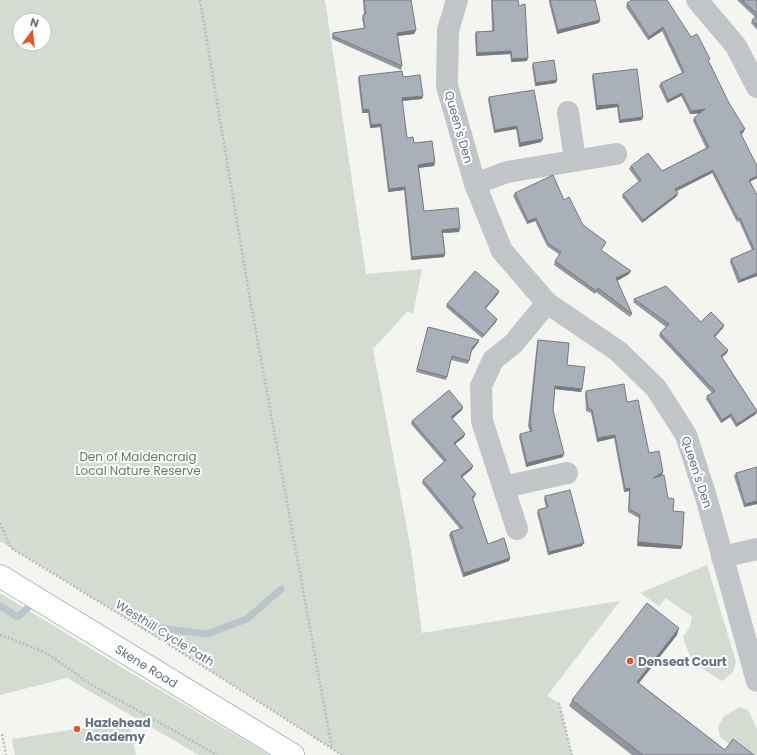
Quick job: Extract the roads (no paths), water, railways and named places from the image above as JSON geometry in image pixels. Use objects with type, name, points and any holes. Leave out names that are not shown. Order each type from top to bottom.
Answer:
[{"type":"main road","name":"Skene Road","points":[[0,576],[293,755]]},
{"type":"street","name":"Queen's Den","points":[[457,0],[448,30],[447,86],[475,184],[502,251],[547,303],[618,351],[656,388],[686,435],[706,497],[757,681]]},
{"type":"street","points":[[697,0],[736,46],[757,87]]},
{"type":"street","points":[[568,112],[575,160]]},
{"type":"street","points":[[475,184],[507,172],[616,154]]},
{"type":"street","points":[[517,529],[482,421],[480,386],[493,360],[513,344],[547,303]]},
{"type":"street","points":[[504,487],[568,473]]},
{"type":"street","points":[[722,557],[757,549]]},
{"type":"waterway","points":[[144,626],[207,634],[247,619],[281,589]]},
{"type":"waterway","points":[[0,606],[18,617],[30,606]]},
{"type":"place","name":"Denseat Court","points":[[630,661]]},
{"type":"place","name":"Hazlehead Academy","points":[[77,729]]},
{"type":"park label","name":"Den of Maidencraig Local Nature Reserve","points":[[138,463]]}]
